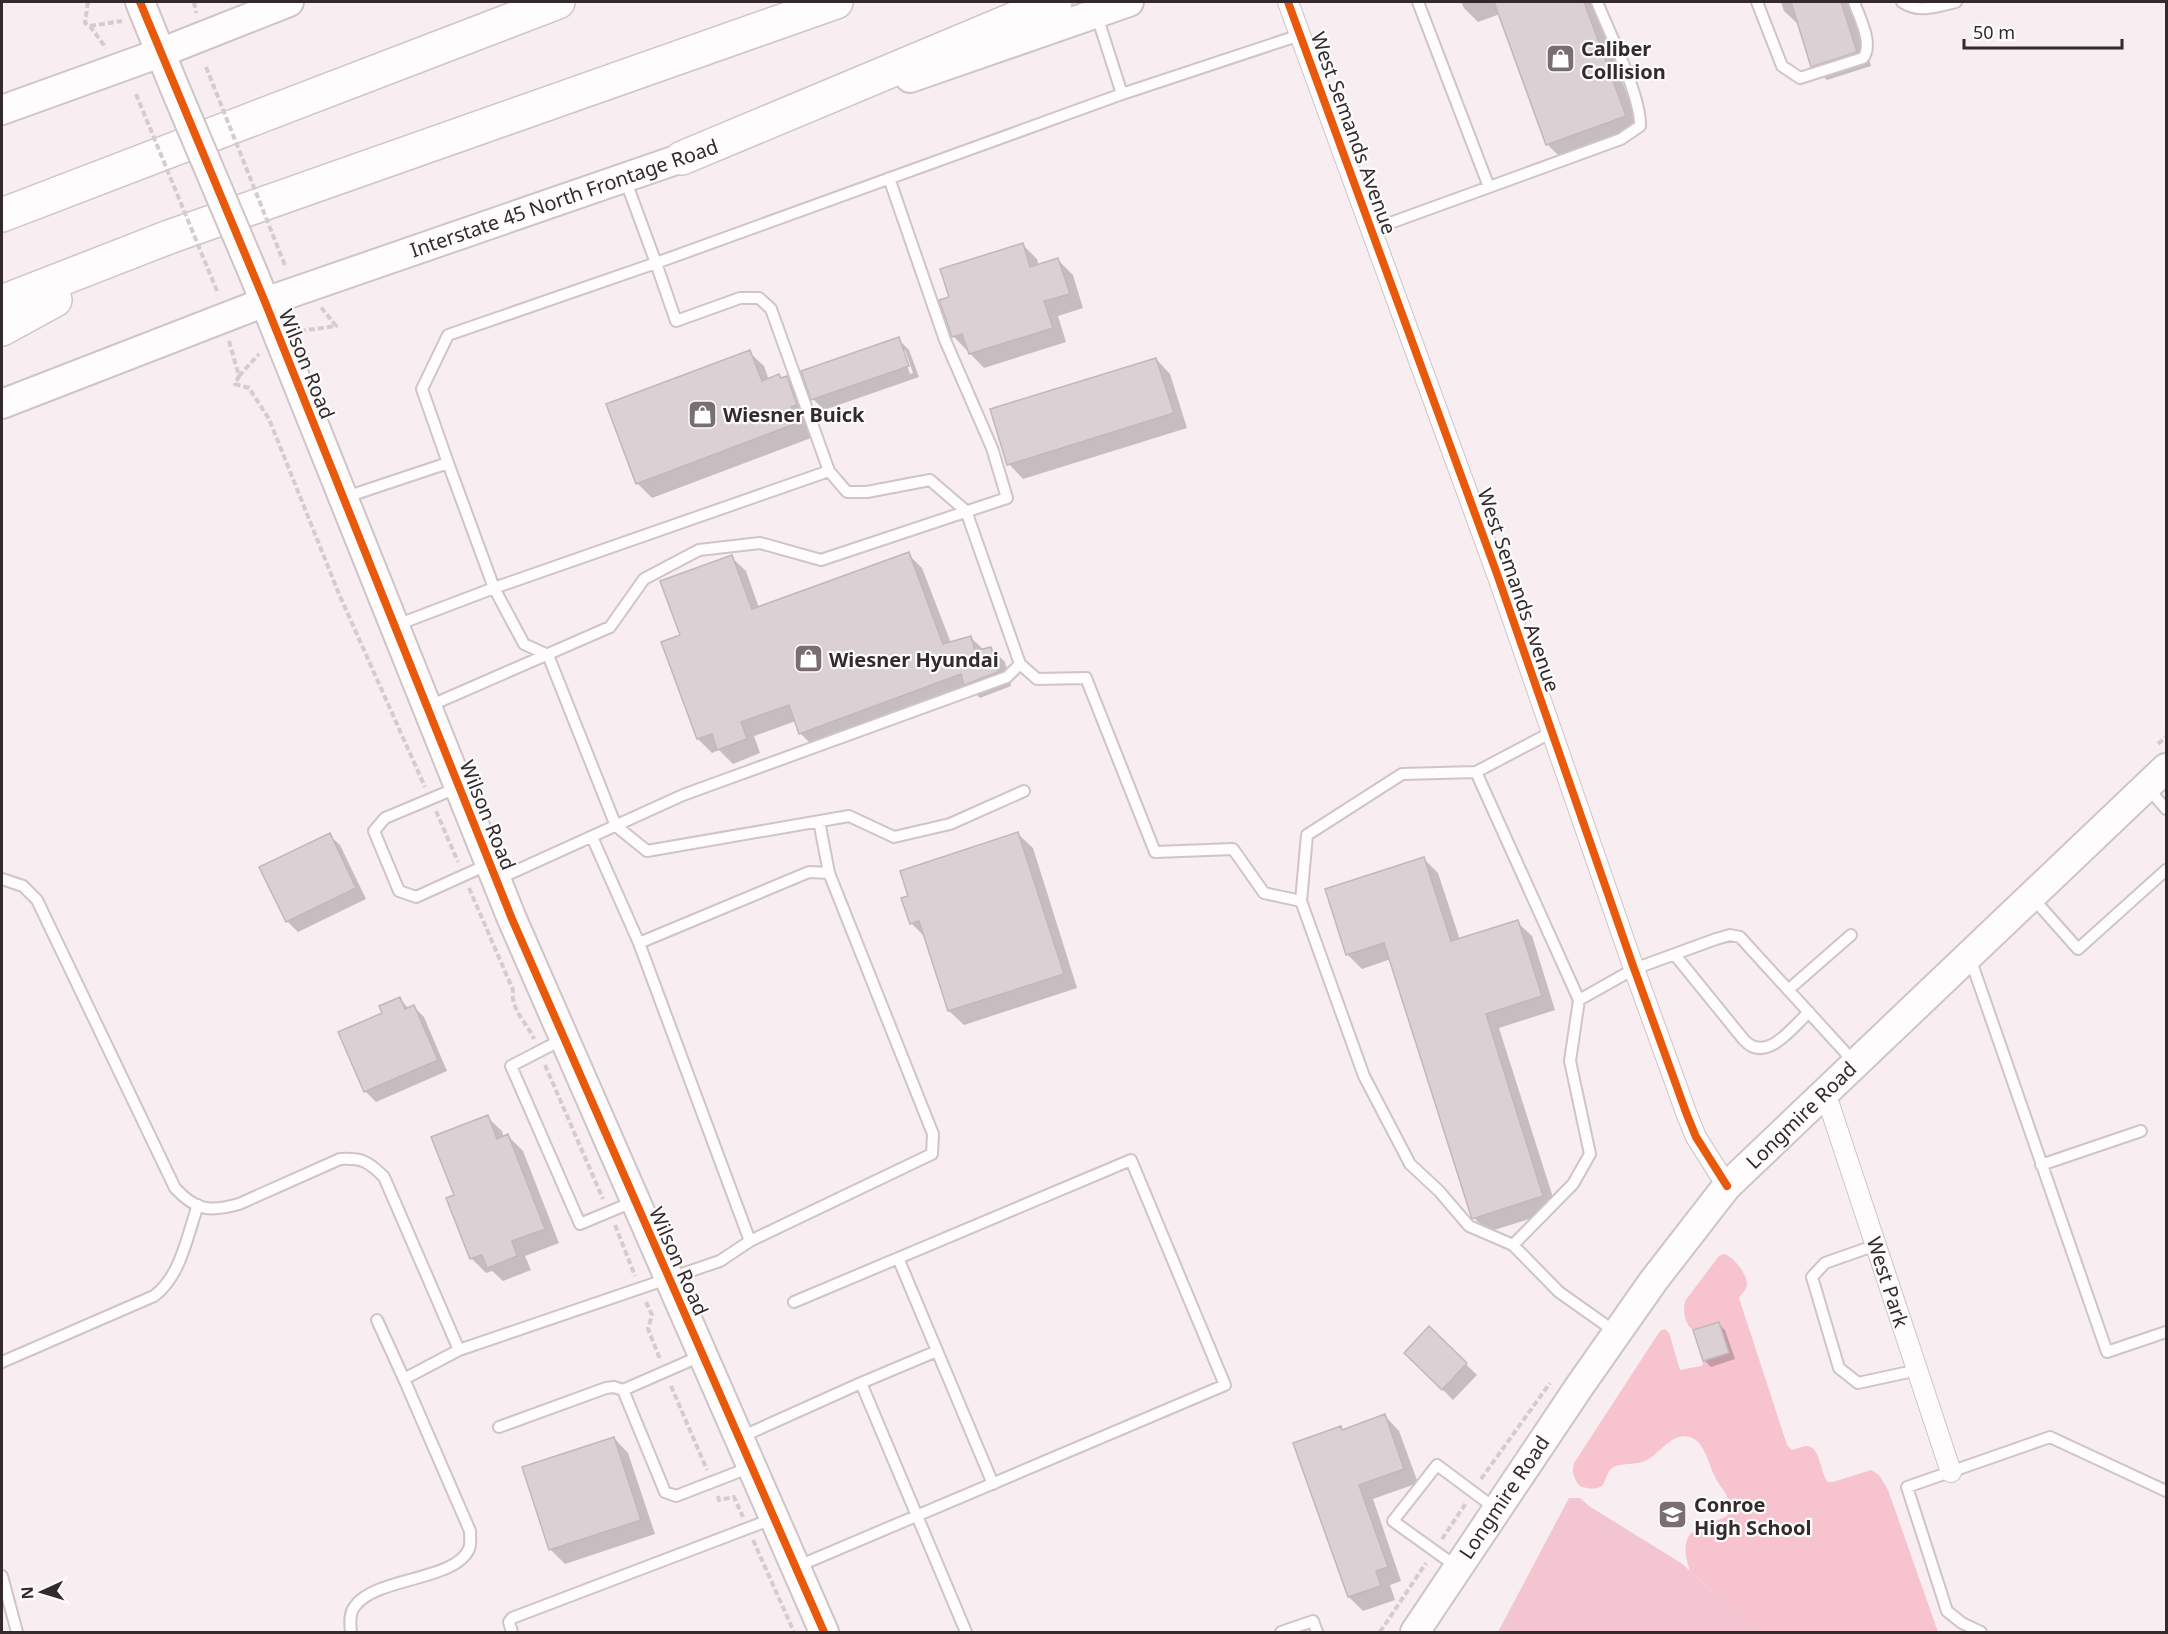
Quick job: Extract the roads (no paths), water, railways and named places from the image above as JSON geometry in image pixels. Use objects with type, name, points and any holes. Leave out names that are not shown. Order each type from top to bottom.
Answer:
[{"type":"highway","points":[[2,215],[558,2]]},
{"type":"highway","points":[[2,302],[169,237],[836,2]]},
{"type":"highway","points":[[682,158],[1055,2]]},
{"type":"highway","points":[[2,204],[98,178]]},
{"type":"highway","points":[[2,329],[169,237]]},
{"type":"main road","name":"Wilson Road","points":[[140,2],[265,302],[459,787],[483,873],[564,1039],[824,1632]]},
{"type":"main road","points":[[2,110],[160,53],[289,2]]},
{"type":"main road","name":"Interstate 45 North Frontage Road","points":[[2,404],[265,302],[1129,2]]},
{"type":"main road","name":"Longmire Road","points":[[1415,1632],[1496,1509],[1654,1280],[1727,1186],[2156,777]]},
{"type":"street","name":"West Semands Avenue","points":[[1288,2],[1497,574],[1634,969],[1696,1137],[1727,1186]]},
{"type":"street","name":"West Park","points":[[1825,1092],[1952,1472]]},
{"type":"lane","points":[[1418,2],[1489,187]]},
{"type":"lane","points":[[1371,230],[1621,139],[1640,126],[1641,115],[1597,2]]},
{"type":"lane","points":[[1757,2],[1782,66],[1800,78],[1863,58],[1867,53],[1866,38],[1854,2]]},
{"type":"lane","points":[[1902,2],[1909,7],[1926,9],[1956,2]]},
{"type":"lane","points":[[1096,13],[1122,94]]},
{"type":"lane","points":[[1024,791],[950,824],[894,837],[849,816],[647,851],[616,826],[548,655],[524,644],[494,588],[422,389],[448,335],[656,263],[1122,94],[1300,35]]},
{"type":"lane","points":[[624,178],[676,321],[740,298],[759,298],[771,309],[829,471],[847,492],[867,492],[930,480],[966,511],[1020,664],[1037,679],[1086,678],[1155,852],[1233,849],[1264,892],[1301,901]]},
{"type":"lane","points":[[427,707],[610,627],[644,579],[699,550],[759,543],[821,560],[1007,498],[992,448],[945,340],[890,178]]},
{"type":"lane","points":[[344,498],[448,463]]},
{"type":"lane","points":[[394,626],[494,588],[829,471]]},
{"type":"lane","points":[[459,787],[385,818],[374,831],[399,891],[416,897],[592,837],[683,795],[1006,677],[1020,664]]},
{"type":"lane","points":[[1552,732],[1476,772],[1402,774],[1307,835],[1301,901],[1365,1076],[1410,1164],[1439,1191],[1469,1226],[1513,1245],[1559,1292],[1617,1333]]},
{"type":"lane","points":[[1476,772],[1579,1000],[1570,1061],[1590,1154],[1573,1184],[1513,1245]]},
{"type":"lane","points":[[2156,777],[2166,809]]},
{"type":"lane","points":[[404,1379],[459,1350],[720,1261],[750,1240],[932,1154],[933,1134],[829,873],[819,821]]},
{"type":"lane","points":[[592,837],[639,943],[750,1240]]},
{"type":"lane","points":[[2030,896],[2078,949],[2166,870]]},
{"type":"lane","points":[[639,943],[809,872],[829,873]]},
{"type":"lane","points":[[2,879],[23,886],[37,900],[175,1188],[187,1201],[206,1209],[223,1208],[240,1204],[339,1160],[356,1158],[370,1164],[384,1177],[459,1350]]},
{"type":"lane","points":[[1579,1000],[1634,969],[1716,939],[1730,935],[1740,937],[1855,1063]]},
{"type":"lane","points":[[1788,990],[1851,935]]},
{"type":"lane","points":[[1969,954],[2107,1352],[2166,1332]]},
{"type":"lane","points":[[1675,955],[1749,1046],[1756,1049],[1766,1049],[1774,1044],[1809,1012]]},
{"type":"lane","points":[[564,1039],[511,1066],[580,1224],[635,1201]]},
{"type":"lane","points":[[2041,1165],[2140,1131]]},
{"type":"lane","points":[[794,1302],[1131,1160],[1226,1385],[796,1567]]},
{"type":"lane","points":[[2,1362],[154,1296],[165,1288],[174,1275],[198,1205]]},
{"type":"lane","points":[[1876,1245],[1825,1263],[1812,1277],[1839,1368],[1858,1383],[1918,1371]]},
{"type":"lane","points":[[898,1258],[993,1484]]},
{"type":"lane","points":[[351,1632],[350,1620],[355,1606],[370,1594],[449,1567],[463,1559],[470,1547],[470,1531],[377,1320]]},
{"type":"lane","points":[[739,1438],[937,1351]]},
{"type":"lane","points":[[499,1427],[606,1388],[614,1387],[623,1390],[703,1355]]},
{"type":"lane","points":[[861,1383],[966,1632]]},
{"type":"lane","points":[[623,1390],[664,1492],[676,1496],[752,1467]]},
{"type":"lane","points":[[1981,1632],[1962,1623],[1947,1611],[1907,1487],[2050,1437],[2166,1491]]},
{"type":"lane","points":[[1457,1568],[1393,1521],[1437,1466],[1496,1509]]},
{"type":"lane","points":[[512,1632],[509,1622],[512,1618],[774,1518]]},
{"type":"lane","points":[[2,1576],[17,1632]]},
{"type":"lane","points":[[1281,1632],[1313,1621],[1317,1632]]},
{"type":"place","name":"Caliber Collision","points":[[1560,59]]},
{"type":"place","name":"Wiesner Buick","points":[[702,414]]},
{"type":"place","name":"Wiesner Hyundai","points":[[808,659]]},
{"type":"place","name":"Conroe High School","points":[[1673,1515]]}]
